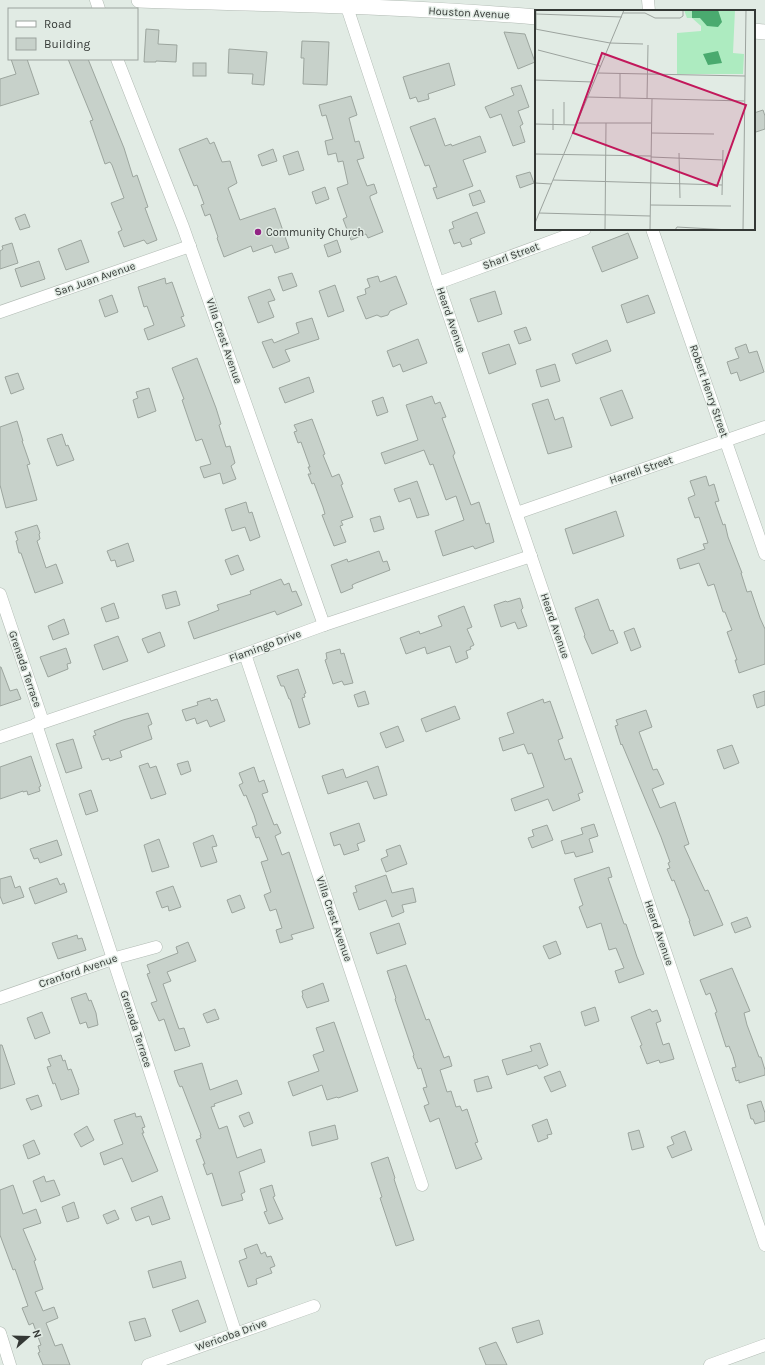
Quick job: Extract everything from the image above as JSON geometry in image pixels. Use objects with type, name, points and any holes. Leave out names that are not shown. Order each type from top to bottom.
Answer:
[{"type":"street","name":"Houston Avenue","points":[[139,0],[348,7],[488,7],[535,17]]},
{"type":"street","points":[[648,0],[649,10]]},
{"type":"street","name":"Heard Avenue","points":[[348,7],[438,283],[765,1245]]},
{"type":"street","points":[[755,31],[765,32]]},
{"type":"street","name":"Villa Crest Avenue","points":[[117,60],[190,246],[324,625]]},
{"type":"street","name":"Sharl Street","points":[[438,283],[582,230]]},
{"type":"street","name":"Robert Henry Street","points":[[652,230],[765,554]]},
{"type":"street","name":"San Juan Avenue","points":[[0,312],[190,246]]},
{"type":"street","name":"Harrell Street","points":[[517,513],[765,427]]},
{"type":"street","name":"Flamingo Drive","points":[[0,736],[75,712],[245,654],[324,625],[531,556]]},
{"type":"street","name":"Grenada Terrace","points":[[0,594],[112,959],[236,1334]]},
{"type":"street","name":"Villa Crest Avenue","points":[[245,654],[422,1185]]},
{"type":"street","name":"Cranford Avenue","points":[[0,998],[112,959],[156,947]]},
{"type":"street","name":"Wericoba Drive","points":[[148,1365],[314,1306]]},
{"type":"street","points":[[0,1333],[10,1365]]},
{"type":"street","points":[[710,1365],[765,1345]]},
{"type":"building","points":[[146,29],[159,30],[158,44],[177,45],[176,62],[144,62]]},
{"type":"building","points":[[504,32],[525,34],[535,62],[518,69]]},
{"type":"building","points":[[302,41],[329,42],[327,85],[303,84],[304,58],[301,58]]},
{"type":"building","points":[[229,49],[267,52],[264,85],[252,84],[253,74],[228,73]]},
{"type":"building","points":[[11,60],[27,60],[39,94],[0,106],[0,79],[16,74]]},
{"type":"building","points":[[68,60],[88,60],[124,148],[133,177],[137,175],[148,207],[145,208],[157,240],[147,244],[144,240],[124,247],[118,232],[122,230],[111,203],[124,198],[112,165],[110,162],[105,164],[90,121],[93,120]]},
{"type":"building","points":[[193,63],[206,63],[206,76],[193,76]]},
{"type":"building","points":[[449,63],[455,85],[428,94],[429,99],[418,102],[416,97],[410,99],[403,77]]},
{"type":"building","points":[[521,85],[529,107],[518,111],[523,124],[520,126],[525,142],[513,146],[501,114],[490,118],[485,107],[514,95],[511,88]]},
{"type":"building","points":[[351,96],[357,115],[349,118],[355,142],[359,141],[364,158],[357,160],[367,186],[374,184],[377,193],[370,196],[370,198],[383,232],[368,238],[366,234],[351,240],[343,219],[347,217],[337,188],[348,184],[343,161],[338,162],[336,153],[328,155],[325,141],[333,139],[326,115],[322,116],[319,105]]},
{"type":"building","points":[[763,110],[765,116],[765,129],[756,132],[755,129],[755,113]]},
{"type":"building","points":[[435,118],[445,146],[451,144],[452,146],[480,136],[486,152],[463,160],[473,186],[437,199],[433,188],[437,187],[429,165],[425,166],[410,127]]},
{"type":"building","points":[[207,138],[210,144],[214,142],[222,162],[230,161],[237,183],[228,188],[240,220],[275,208],[289,248],[275,253],[272,245],[253,252],[251,246],[224,257],[210,214],[205,216],[201,205],[204,204],[197,185],[194,186],[179,149]]},
{"type":"building","points":[[273,149],[277,161],[262,166],[258,155]]},
{"type":"building","points":[[298,151],[304,170],[289,175],[283,156]]},
{"type":"building","points":[[530,172],[534,183],[520,188],[516,176]]},
{"type":"building","points":[[325,187],[329,199],[316,204],[312,192]]},
{"type":"building","points":[[480,190],[485,202],[473,206],[469,194]]},
{"type":"building","points":[[477,212],[485,233],[470,239],[472,244],[462,247],[460,242],[454,244],[449,230],[454,228],[452,222]]},
{"type":"building","points":[[25,214],[30,227],[20,230],[15,218]]},
{"type":"building","points":[[628,233],[638,258],[602,272],[592,247]]},
{"type":"building","points":[[81,240],[89,262],[66,270],[58,249]]},
{"type":"building","points":[[337,240],[341,252],[328,257],[324,245]]},
{"type":"building","points":[[12,243],[18,263],[0,269],[0,251],[3,249],[2,246]]},
{"type":"building","points":[[39,261],[45,279],[21,287],[15,269]]},
{"type":"building","points":[[292,273],[297,286],[283,291],[278,277]]},
{"type":"building","points":[[378,276],[380,282],[396,276],[407,304],[390,311],[388,315],[381,317],[377,315],[366,319],[357,297],[366,294],[365,289],[370,287],[367,279]]},
{"type":"building","points":[[165,278],[166,284],[172,282],[184,316],[181,317],[185,326],[148,340],[144,329],[154,325],[147,306],[144,307],[138,287]]},
{"type":"building","points":[[335,285],[344,311],[328,317],[319,291]]},
{"type":"building","points":[[270,289],[275,300],[268,302],[274,317],[258,323],[248,297]]},
{"type":"building","points":[[495,291],[502,314],[478,322],[470,299]]},
{"type":"building","points":[[112,295],[118,312],[105,317],[99,300]]},
{"type":"building","points":[[648,295],[655,313],[627,323],[621,305]]},
{"type":"building","points":[[312,318],[319,339],[285,350],[290,361],[273,368],[262,342],[272,339],[274,343],[299,333],[296,323]]},
{"type":"building","points":[[526,327],[531,340],[519,344],[514,331]]},
{"type":"building","points":[[418,339],[427,363],[403,372],[400,364],[393,367],[387,351]]},
{"type":"building","points":[[607,340],[611,351],[576,364],[572,354]]},
{"type":"building","points":[[509,344],[516,364],[489,374],[482,353]]},
{"type":"building","points":[[746,344],[749,353],[757,351],[764,372],[740,381],[737,372],[731,374],[727,362],[739,358],[735,348]]},
{"type":"building","points":[[197,358],[216,408],[221,424],[219,425],[226,447],[230,446],[235,463],[231,466],[236,479],[223,484],[220,473],[204,478],[200,467],[211,464],[202,439],[196,441],[182,400],[184,399],[172,368]]},
{"type":"building","points":[[555,364],[560,381],[541,387],[536,370]]},
{"type":"building","points":[[18,373],[24,389],[11,394],[5,377]]},
{"type":"building","points":[[309,377],[314,392],[285,403],[279,388]]},
{"type":"building","points":[[149,388],[156,411],[138,418],[133,400],[138,398],[136,392]]},
{"type":"building","points":[[622,390],[633,418],[611,426],[600,398]]},
{"type":"building","points":[[432,396],[435,404],[440,402],[446,417],[442,418],[455,453],[453,456],[471,505],[479,502],[486,524],[489,523],[494,542],[475,549],[473,546],[443,556],[435,531],[464,520],[456,496],[446,500],[433,464],[430,465],[424,450],[385,464],[381,453],[418,440],[406,405]]},
{"type":"building","points":[[383,397],[388,412],[377,416],[372,401]]},
{"type":"building","points":[[548,399],[555,420],[563,417],[572,447],[548,454],[532,404]]},
{"type":"building","points":[[312,419],[325,454],[323,455],[332,477],[339,474],[343,484],[341,485],[353,517],[341,521],[343,525],[340,526],[346,542],[334,546],[322,515],[325,514],[323,507],[314,483],[312,484],[308,474],[311,474],[308,467],[310,467],[301,442],[298,443],[294,432],[297,431],[294,425]]},
{"type":"building","points":[[17,421],[30,464],[27,465],[37,500],[6,508],[0,485],[0,427]]},
{"type":"building","points":[[62,434],[66,446],[68,445],[74,460],[57,466],[47,439]]},
{"type":"building","points":[[706,476],[709,486],[714,484],[719,501],[715,502],[723,525],[725,524],[747,592],[751,591],[765,629],[765,664],[739,673],[735,660],[737,660],[727,632],[732,630],[725,612],[723,612],[714,584],[708,586],[699,563],[680,569],[677,559],[705,549],[703,544],[708,543],[699,517],[695,518],[688,498],[695,495],[690,481]]},
{"type":"building","points":[[417,481],[429,515],[417,518],[410,498],[399,502],[394,489]]},
{"type":"building","points":[[246,502],[249,513],[252,512],[260,537],[250,541],[245,527],[232,531],[225,509]]},
{"type":"building","points":[[616,511],[624,536],[573,554],[565,529]]},
{"type":"building","points":[[380,516],[384,529],[374,532],[370,519]]},
{"type":"building","points":[[37,525],[40,533],[40,539],[37,541],[46,568],[56,564],[63,583],[35,593],[21,553],[19,553],[16,541],[18,540],[15,532]]},
{"type":"building","points":[[128,543],[134,561],[117,567],[115,560],[111,561],[107,551]]},
{"type":"building","points":[[379,551],[383,562],[387,561],[390,570],[356,583],[352,585],[353,588],[341,593],[331,565],[347,559],[348,562]]},
{"type":"building","points":[[238,555],[244,570],[231,575],[225,560]]},
{"type":"building","points":[[281,579],[284,585],[289,583],[292,592],[296,591],[302,605],[277,615],[275,611],[194,639],[188,622],[219,610],[217,605],[251,594],[250,591]]},
{"type":"building","points":[[176,591],[180,605],[166,609],[162,595]]},
{"type":"building","points":[[520,598],[523,608],[521,610],[527,626],[518,629],[515,622],[501,627],[494,605]]},
{"type":"building","points":[[598,599],[610,631],[613,630],[618,643],[592,654],[584,636],[585,635],[575,608]]},
{"type":"building","points":[[114,603],[119,618],[106,622],[101,608]]},
{"type":"building","points":[[464,606],[472,627],[467,629],[474,645],[470,647],[471,649],[466,651],[468,658],[456,663],[450,646],[427,654],[425,647],[406,654],[400,638],[419,631],[420,634],[442,626],[438,616]]},
{"type":"building","points":[[64,619],[69,634],[53,640],[48,626]]},
{"type":"building","points":[[634,628],[641,647],[631,651],[624,632]]},
{"type":"building","points":[[160,632],[165,646],[148,653],[142,639]]},
{"type":"building","points":[[118,636],[128,661],[103,670],[94,645]]},
{"type":"building","points":[[66,648],[71,663],[67,664],[68,669],[48,677],[40,657]]},
{"type":"building","points":[[340,649],[341,654],[344,653],[353,683],[344,685],[342,681],[333,684],[325,660],[327,659],[326,653]]},
{"type":"building","points":[[0,667],[10,691],[17,689],[21,699],[0,706]]},
{"type":"building","points":[[298,669],[306,693],[304,694],[305,697],[302,698],[310,724],[299,728],[290,699],[284,686],[281,686],[277,676]]},
{"type":"building","points":[[365,691],[369,704],[358,707],[354,695]]},
{"type":"building","points":[[765,691],[765,705],[757,708],[753,695]]},
{"type":"building","points":[[210,698],[211,701],[217,699],[225,721],[210,727],[207,720],[197,724],[195,718],[186,721],[182,710],[198,705],[197,702]]},
{"type":"building","points":[[543,699],[544,703],[550,701],[563,738],[558,740],[565,760],[571,758],[583,792],[578,794],[580,800],[553,811],[548,799],[515,811],[511,799],[544,787],[532,753],[528,754],[524,744],[503,751],[499,738],[514,733],[507,713]]},
{"type":"building","points":[[455,706],[460,719],[426,732],[421,719]]},
{"type":"building","points":[[646,710],[652,727],[639,732],[653,770],[657,769],[664,784],[652,789],[660,808],[675,802],[689,844],[684,846],[705,891],[708,890],[723,925],[694,936],[690,921],[674,880],[672,881],[667,869],[670,868],[668,863],[670,862],[661,837],[622,744],[621,745],[615,726],[618,725],[616,720]]},
{"type":"building","points":[[148,713],[152,724],[148,726],[152,739],[120,751],[122,757],[110,761],[109,758],[102,760],[93,736],[96,735],[94,731],[123,720]]},
{"type":"building","points":[[398,726],[404,741],[386,748],[380,733]]},
{"type":"building","points":[[73,739],[82,768],[66,773],[56,744]]},
{"type":"building","points":[[732,745],[739,763],[724,769],[717,750]]},
{"type":"building","points":[[31,756],[41,786],[39,787],[40,791],[28,795],[27,791],[23,791],[0,799],[0,767]]},
{"type":"building","points":[[188,761],[191,771],[181,775],[177,764]]},
{"type":"building","points":[[148,763],[150,768],[156,766],[166,794],[151,799],[139,766]]},
{"type":"building","points":[[378,766],[387,795],[374,799],[367,781],[328,794],[322,776],[343,769],[346,778]]},
{"type":"building","points":[[254,767],[259,782],[264,780],[268,792],[262,794],[274,825],[277,824],[281,833],[275,836],[282,855],[289,852],[314,928],[291,935],[293,939],[280,943],[276,930],[282,928],[276,909],[270,911],[264,895],[271,892],[261,862],[268,860],[259,837],[256,838],[252,827],[257,825],[254,815],[246,795],[244,796],[239,785],[243,783],[239,773]]},
{"type":"building","points":[[91,790],[98,811],[86,815],[79,794]]},
{"type":"building","points":[[359,823],[365,841],[357,844],[359,850],[344,855],[340,844],[334,846],[330,833]]},
{"type":"building","points":[[594,824],[598,836],[589,839],[593,852],[576,857],[574,852],[565,854],[561,841],[583,834],[581,828]]},
{"type":"building","points":[[547,825],[553,840],[532,848],[528,838],[534,836],[532,830]]},
{"type":"building","points":[[213,835],[217,846],[212,847],[217,862],[201,867],[193,843]]},
{"type":"building","points":[[159,839],[169,867],[152,872],[144,845]]},
{"type":"building","points":[[57,840],[62,855],[40,863],[38,858],[34,859],[30,849]]},
{"type":"building","points":[[400,845],[407,864],[386,872],[381,859],[388,856],[386,850]]},
{"type":"building","points":[[609,867],[612,877],[608,878],[644,974],[619,983],[615,971],[624,968],[616,948],[609,950],[601,923],[587,928],[579,907],[583,905],[574,879]]},
{"type":"building","points":[[386,875],[392,893],[413,888],[416,902],[402,905],[404,912],[392,917],[386,900],[359,910],[353,893],[357,892],[355,886]]},
{"type":"building","points":[[11,876],[15,888],[20,886],[24,897],[3,904],[0,896],[0,879]]},
{"type":"building","points":[[57,878],[60,885],[64,883],[67,892],[35,904],[29,888]]},
{"type":"building","points":[[173,886],[181,907],[169,911],[168,906],[162,908],[156,892]]},
{"type":"building","points":[[240,895],[245,908],[232,913],[227,900]]},
{"type":"building","points":[[747,917],[751,927],[735,933],[731,923]]},
{"type":"building","points":[[399,923],[406,944],[377,954],[370,933]]},
{"type":"building","points":[[77,935],[78,939],[82,938],[86,950],[58,959],[52,943]]},
{"type":"building","points":[[556,941],[561,954],[549,959],[543,946]]},
{"type":"building","points":[[188,942],[196,961],[167,972],[171,981],[163,984],[179,1029],[184,1028],[190,1046],[175,1051],[164,1019],[159,1021],[151,1003],[157,1001],[147,974],[150,973],[147,965],[178,953],[176,947]]},
{"type":"building","points":[[406,965],[426,1020],[429,1019],[444,1058],[449,1056],[452,1066],[440,1070],[447,1092],[451,1091],[456,1107],[460,1106],[462,1111],[467,1109],[478,1142],[475,1143],[482,1159],[456,1169],[439,1118],[430,1122],[424,1106],[429,1104],[423,1088],[427,1087],[421,1068],[418,1069],[413,1056],[414,1055],[387,971]]},
{"type":"building","points":[[732,968],[750,1011],[744,1013],[747,1025],[765,1070],[765,1075],[739,1083],[739,1080],[736,1081],[732,1068],[736,1067],[733,1056],[729,1046],[726,1047],[715,1013],[717,1012],[710,993],[706,995],[700,980]]},
{"type":"building","points":[[323,983],[329,1001],[307,1008],[302,996],[302,991]]},
{"type":"building","points":[[86,993],[89,1001],[91,1000],[96,1013],[98,1025],[88,1028],[86,1022],[80,1024],[71,998]]},
{"type":"building","points":[[595,1007],[599,1021],[585,1026],[581,1012]]},
{"type":"building","points":[[215,1009],[219,1019],[207,1023],[203,1014]]},
{"type":"building","points":[[650,1009],[652,1012],[657,1010],[661,1021],[656,1023],[663,1045],[669,1043],[674,1059],[660,1063],[659,1060],[647,1064],[640,1046],[642,1045],[631,1017]]},
{"type":"building","points":[[42,1012],[50,1033],[35,1039],[27,1018]]},
{"type":"building","points":[[334,1022],[358,1091],[327,1100],[322,1085],[293,1096],[288,1082],[319,1071],[313,1055],[324,1051],[316,1028]]},
{"type":"building","points":[[540,1043],[548,1065],[539,1069],[537,1065],[507,1075],[502,1060],[532,1051],[530,1046]]},
{"type":"building","points":[[0,1045],[2,1045],[15,1084],[0,1089]]},
{"type":"building","points":[[61,1055],[63,1061],[65,1060],[68,1070],[71,1069],[79,1090],[79,1094],[61,1100],[47,1067],[51,1066],[48,1059]]},
{"type":"building","points":[[202,1063],[210,1090],[237,1080],[242,1094],[214,1104],[215,1106],[211,1107],[219,1129],[227,1126],[237,1158],[261,1149],[265,1162],[239,1172],[245,1192],[241,1194],[243,1200],[222,1206],[212,1173],[207,1175],[203,1164],[205,1164],[196,1140],[201,1138],[201,1135],[182,1086],[180,1087],[174,1071]]},
{"type":"building","points":[[560,1071],[566,1086],[551,1092],[544,1077]]},
{"type":"building","points":[[488,1076],[492,1088],[477,1092],[474,1080]]},
{"type":"building","points":[[38,1095],[42,1106],[31,1110],[26,1099]]},
{"type":"building","points":[[761,1101],[765,1113],[765,1121],[755,1124],[753,1119],[751,1119],[747,1105]]},
{"type":"building","points":[[249,1112],[253,1123],[244,1127],[239,1116]]},
{"type":"building","points":[[135,1113],[136,1117],[141,1116],[145,1127],[142,1128],[144,1133],[142,1133],[158,1171],[132,1182],[122,1158],[104,1165],[100,1153],[123,1144],[114,1120]]},
{"type":"building","points":[[547,1119],[552,1134],[547,1135],[548,1138],[538,1142],[532,1125]]},
{"type":"building","points":[[335,1125],[338,1139],[312,1146],[309,1132]]},
{"type":"building","points":[[87,1126],[94,1140],[81,1147],[74,1134]]},
{"type":"building","points":[[639,1130],[644,1147],[632,1150],[628,1133]]},
{"type":"building","points":[[685,1131],[692,1150],[672,1158],[667,1147],[674,1144],[671,1137]]},
{"type":"building","points":[[34,1140],[40,1154],[28,1159],[23,1145]]},
{"type":"building","points":[[388,1157],[414,1240],[396,1246],[380,1198],[382,1197],[371,1163]]},
{"type":"building","points":[[44,1176],[46,1182],[54,1180],[60,1195],[41,1202],[33,1181]]},
{"type":"building","points":[[13,1185],[23,1214],[36,1209],[41,1223],[23,1229],[36,1260],[34,1261],[43,1289],[35,1292],[43,1311],[54,1307],[58,1318],[46,1323],[55,1346],[62,1344],[70,1365],[43,1365],[38,1353],[40,1352],[38,1346],[41,1345],[33,1323],[29,1325],[22,1308],[28,1306],[15,1269],[13,1270],[0,1235],[0,1190]]},
{"type":"building","points":[[272,1185],[275,1196],[273,1197],[283,1219],[269,1224],[264,1212],[267,1211],[260,1189]]},
{"type":"building","points":[[162,1196],[170,1219],[152,1225],[149,1216],[136,1221],[131,1208]]},
{"type":"building","points":[[74,1202],[79,1218],[67,1222],[62,1207]]},
{"type":"building","points":[[115,1210],[119,1219],[107,1224],[103,1215]]},
{"type":"building","points":[[257,1244],[261,1254],[265,1252],[267,1257],[271,1256],[275,1266],[270,1268],[272,1273],[256,1279],[257,1284],[248,1287],[239,1261],[247,1258],[244,1249]]},
{"type":"building","points":[[181,1261],[186,1278],[153,1288],[148,1271]]},
{"type":"building","points":[[198,1300],[206,1322],[180,1332],[172,1310]]},
{"type":"building","points":[[145,1318],[151,1336],[135,1341],[129,1322]]},
{"type":"building","points":[[539,1320],[543,1334],[517,1343],[512,1328]]},
{"type":"building","points":[[496,1342],[507,1365],[486,1365],[479,1348]]},
{"type":"place","name":"Community Church","points":[[258,232]]}]
